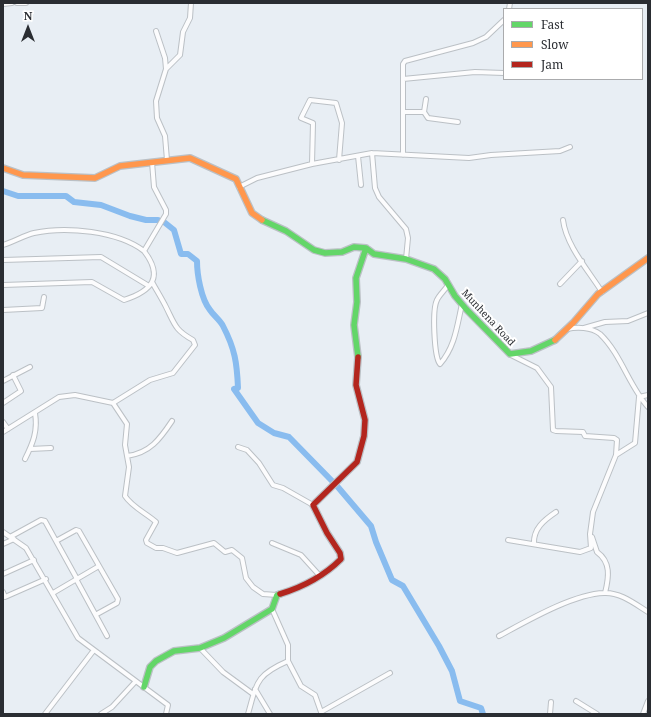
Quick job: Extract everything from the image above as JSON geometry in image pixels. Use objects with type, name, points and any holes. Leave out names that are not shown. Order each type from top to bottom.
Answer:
[{"type":"street","points":[[3,4],[9,5],[12,3]]},
{"type":"street","points":[[17,3],[26,3]]},
{"type":"street","points":[[166,69],[180,55],[183,32],[190,18],[191,3]]},
{"type":"street","points":[[403,155],[403,64],[405,61],[411,61],[473,43],[486,37],[503,21]]},
{"type":"street","points":[[156,31],[165,58],[166,69],[156,101],[157,118],[165,136],[167,160]]},
{"type":"street","points":[[403,79],[475,72],[503,73]]},
{"type":"street","points":[[426,99],[424,112],[428,118],[458,122]]},
{"type":"street","points":[[312,164],[314,123],[301,118],[310,100],[336,103],[342,123],[339,160]]},
{"type":"street","points":[[403,112],[424,112]]},
{"type":"street","points":[[240,187],[257,178],[312,164],[372,153],[469,158],[491,155],[560,151],[570,147]]},
{"type":"street","points":[[372,153],[375,188],[379,197],[406,229],[408,238],[406,259]]},
{"type":"street","points":[[358,156],[361,184]]},
{"type":"street","name":"Munhena Road","points":[[3,168],[23,175],[95,178],[120,166],[190,158],[236,180],[252,214],[261,220],[286,231],[314,250],[325,253],[342,252],[354,247],[366,248],[374,254],[406,259],[434,269],[445,279],[462,304],[510,354],[524,354],[538,350],[554,341],[616,278],[648,258]]},
{"type":"street","points":[[144,251],[166,214],[166,210],[154,187],[152,162]]},
{"type":"street","points":[[563,220],[565,231],[569,236],[574,251],[602,292]]},
{"type":"street","points":[[3,245],[33,233],[91,231],[120,240],[144,251],[152,261],[155,272],[150,284],[138,296],[124,300],[92,282],[3,285]]},
{"type":"street","points":[[314,505],[357,462],[364,436],[365,420],[356,385],[358,357],[354,325],[357,302],[356,278],[366,248]]},
{"type":"street","points":[[3,260],[101,257],[150,284],[166,308],[173,324],[182,334],[193,340],[195,345],[173,373],[150,380],[113,403]]},
{"type":"street","points":[[560,284],[582,261]]},
{"type":"street","points":[[448,285],[436,300],[435,308],[435,353],[440,364],[449,354],[454,341],[462,304]]},
{"type":"street","points":[[3,310],[42,308],[44,297]]},
{"type":"street","points":[[584,328],[605,322],[628,321],[648,313]]},
{"type":"street","points":[[567,329],[580,327],[599,334],[614,353],[639,397],[648,407]]},
{"type":"street","points":[[508,540],[580,552],[591,548],[590,534],[593,512],[616,455],[617,440],[614,438],[585,436],[583,432],[553,430],[552,387],[537,368],[510,354]]},
{"type":"street","points":[[3,382],[13,375],[30,367]]},
{"type":"street","points":[[3,403],[21,391],[13,375]]},
{"type":"street","points":[[3,432],[59,397],[75,395],[113,403],[128,424],[125,445],[129,467],[125,496],[129,502],[146,513],[156,522],[146,540],[147,543],[156,548],[163,548],[177,553],[214,543],[225,552],[232,550],[242,558],[246,578],[253,587],[263,594],[277,595],[291,592],[335,566],[340,559],[340,553],[327,533],[314,505],[283,488],[273,485],[259,463],[247,450],[238,447]]},
{"type":"street","points":[[639,397],[648,395]]},
{"type":"street","points":[[616,455],[634,443],[639,397]]},
{"type":"street","points":[[25,459],[36,433],[35,413]]},
{"type":"street","points":[[127,456],[143,452],[154,445],[172,421]]},
{"type":"street","points":[[3,422],[8,429]]},
{"type":"street","points":[[30,449],[51,448]]},
{"type":"street","points":[[534,544],[534,537],[539,526],[556,512]]},
{"type":"street","points":[[3,544],[41,520],[45,521],[97,614],[107,636]]},
{"type":"street","points":[[56,541],[76,530],[79,531],[99,566],[118,600],[117,603],[97,614]]},
{"type":"street","points":[[3,532],[26,548],[54,593],[78,638],[135,682],[168,705],[166,714]]},
{"type":"street","points":[[590,534],[597,552],[603,555],[606,562],[609,578],[605,593]]},
{"type":"street","points":[[272,543],[301,555],[320,576]]},
{"type":"street","points":[[3,574],[34,560]]},
{"type":"street","points":[[54,593],[99,566]]},
{"type":"street","points":[[3,592],[5,597],[46,580]]},
{"type":"street","points":[[499,636],[565,603],[605,593],[627,598],[648,612]]},
{"type":"street","points":[[144,687],[150,667],[156,661],[174,651],[200,648],[224,638],[272,609],[277,595]]},
{"type":"street","points":[[272,609],[288,645],[288,662],[301,686],[315,695],[322,713],[390,673]]},
{"type":"street","points":[[200,648],[223,672],[254,691],[270,714]]},
{"type":"street","points":[[45,714],[94,650]]},
{"type":"street","points":[[248,714],[254,691],[264,673],[288,662]]},
{"type":"street","points":[[101,714],[112,707],[135,682]]},
{"type":"street","points":[[576,701],[597,714]]},
{"type":"street","points":[[643,714],[648,701]]},
{"type":"street","points":[[550,714],[551,702]]},
{"type":"waterway","points":[[3,191],[18,196],[66,196],[74,202],[101,205],[130,216],[146,220],[158,220]]},
{"type":"waterway","points":[[164,222],[174,230],[181,254],[188,254],[197,261],[199,279],[204,300],[223,326],[233,349],[238,388],[234,389],[258,423],[274,433],[289,437],[334,483]]},
{"type":"waterway","points":[[337,486],[371,526],[392,580],[403,586],[439,646],[452,671],[460,701],[481,708],[483,714]]},
{"type":"traffic: fast","points":[[262,220],[286,231],[314,250],[325,253],[342,252],[354,247],[366,248],[374,254],[406,259],[434,269],[445,279],[455,296],[466,309],[510,354],[531,351],[555,340]]},
{"type":"traffic: fast","points":[[358,357],[354,325],[357,302],[356,278],[366,248]]},
{"type":"traffic: fast","points":[[144,687],[150,667],[156,661],[174,651],[200,648],[224,638],[272,609],[277,595],[280,594]]},
{"type":"traffic: slow","points":[[3,168],[23,175],[95,178],[120,166],[190,158],[236,179],[252,213],[262,220]]},
{"type":"traffic: slow","points":[[555,340],[573,323],[598,294],[648,258]]},
{"type":"traffic: jam","points":[[280,594],[313,580],[328,571],[341,559],[340,553],[327,533],[313,505],[357,462],[364,436],[365,420],[356,385],[358,357]]}]
